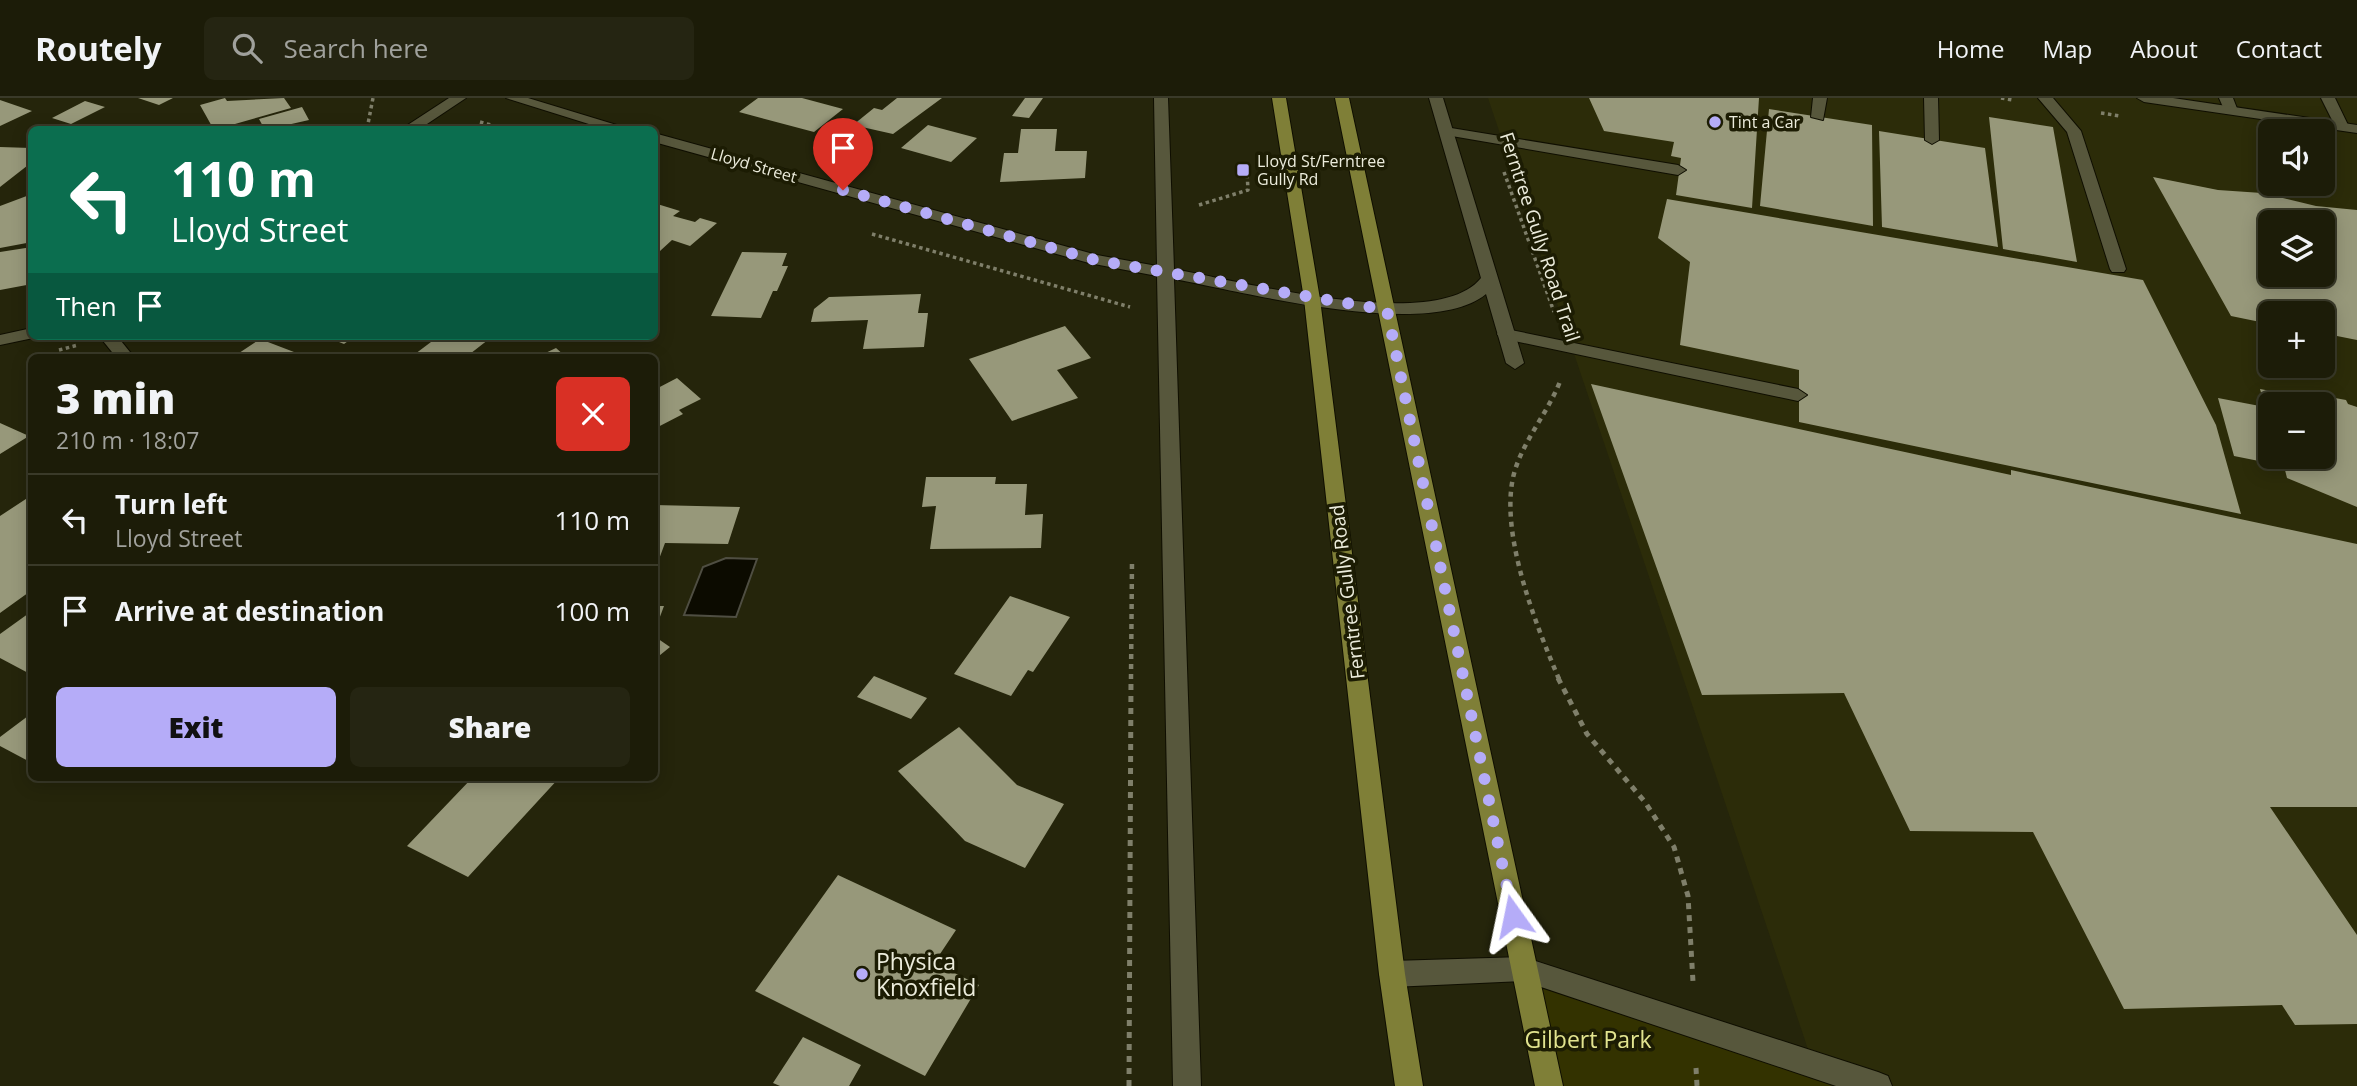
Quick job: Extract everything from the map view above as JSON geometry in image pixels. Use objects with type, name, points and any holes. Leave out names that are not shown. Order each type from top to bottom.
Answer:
[{"type":"main road","name":"Ferntree Gully Road","points":[[1279,98],[1312,299],[1392,974],[1409,1086]]},
{"type":"main road","points":[[1342,98],[1549,1086]]},
{"type":"street","points":[[414,126],[459,98]]},
{"type":"street","points":[[513,98],[612,126]]},
{"type":"street","points":[[1161,98],[1187,1086]]},
{"type":"street","points":[[1436,98],[1515,363]]},
{"type":"street","points":[[1818,117],[1820,98]]},
{"type":"street","points":[[1931,98],[1933,140]]},
{"type":"street","points":[[2045,98],[2074,131],[2118,269]]},
{"type":"street","points":[[2144,98],[2228,104],[2350,128]]},
{"type":"street","points":[[2328,98],[2350,128]]},
{"type":"street","points":[[1445,131],[1678,170]]},
{"type":"street","name":"Lloyd Street","points":[[658,138],[1057,250],[1166,274],[1387,310]]},
{"type":"street","points":[[1387,310],[1440,307],[1464,300],[1478,293],[1489,279]]},
{"type":"street","points":[[0,340],[28,334]]},
{"type":"street","points":[[1506,334],[1798,395]]},
{"type":"street","points":[[111,340],[123,354]]},
{"type":"street","points":[[1392,974],[1523,969],[1878,1086]]},
{"type":"path","points":[[368,126],[373,98]]},
{"type":"path","points":[[475,120],[494,126]]},
{"type":"path","name":"Ferntree Gully Road Trail","points":[[1493,139],[1562,346],[1564,365],[1560,383],[1525,442],[1516,465],[1509,515],[1520,564],[1561,688],[1586,733],[1649,805],[1675,849],[1685,877],[1692,956]]},
{"type":"path","points":[[1165,216],[1248,190],[1247,172]]},
{"type":"path","points":[[864,232],[1134,308],[1134,298]]},
{"type":"path","points":[[1129,1086],[1132,558]]},
{"type":"shaded area","points":[[1488,98],[2357,98],[2357,1086],[1878,1086],[1813,1064]]},
{"type":"shaded area","points":[[726,558],[757,559],[736,617],[684,615],[703,567]]},
{"type":"green space","name":"Gilbert Park","points":[[1523,969],[1878,1086],[1549,1086]]},
{"type":"building","points":[[138,98],[173,98],[159,105]]},
{"type":"building","points":[[225,98],[227,101],[284,98],[291,108],[228,126],[212,126],[200,105]]},
{"type":"building","points":[[758,98],[802,98],[843,109],[814,132],[739,112]]},
{"type":"building","points":[[897,98],[942,98],[893,134],[853,125],[874,108],[882,110]]},
{"type":"building","points":[[1025,98],[1043,98],[1029,118],[1012,116]]},
{"type":"building","points":[[1589,98],[1759,98],[1752,208],[1676,195],[1681,158],[1671,156],[1674,142],[1604,131]]},
{"type":"building","points":[[0,100],[32,111],[0,126]]},
{"type":"building","points":[[85,101],[105,107],[71,124],[52,118]]},
{"type":"building","points":[[302,107],[309,120],[283,126],[263,126],[259,119]]},
{"type":"building","points":[[1769,109],[1872,125],[1873,226],[1760,206]]},
{"type":"building","points":[[1989,117],[2053,127],[2077,262],[2003,249]]},
{"type":"building","points":[[928,125],[977,138],[951,162],[901,148]]},
{"type":"building","points":[[1021,129],[1057,129],[1055,151],[1087,151],[1085,178],[1000,182],[1004,153],[1018,153]]},
{"type":"building","points":[[1879,131],[1985,148],[1998,247],[1882,227]]},
{"type":"building","points":[[0,147],[28,148],[28,165],[0,187]]},
{"type":"building","points":[[2153,177],[2218,190],[2258,193],[2258,196],[2274,196],[2316,206],[2357,210],[2357,340],[2335,336],[2335,301],[2258,301],[2258,322],[2231,316]]},
{"type":"building","points":[[28,196],[28,243],[0,248],[0,206]]},
{"type":"building","points":[[1667,199],[2143,280],[2216,425],[2241,514],[1799,422],[1799,370],[1680,345],[1690,262],[1658,238]]},
{"type":"building","points":[[658,204],[680,211],[673,216],[695,222],[700,218],[717,223],[690,246],[672,240],[660,251]]},
{"type":"building","points":[[28,248],[28,285],[0,290],[0,252]]},
{"type":"building","points":[[742,252],[787,253],[782,266],[788,266],[777,291],[773,291],[761,318],[711,316]]},
{"type":"building","points":[[921,294],[918,313],[928,313],[924,347],[863,349],[868,320],[811,322],[814,309],[829,297]]},
{"type":"building","points":[[1065,326],[1091,358],[1057,370],[1078,398],[1012,421],[969,359]]},
{"type":"building","points":[[258,340],[294,352],[291,354],[238,354]]},
{"type":"building","points":[[334,340],[350,340],[344,344]]},
{"type":"building","points":[[434,340],[488,340],[470,354],[415,354]]},
{"type":"building","points":[[556,348],[563,354],[543,354]]},
{"type":"building","points":[[677,378],[701,399],[679,410],[683,414],[658,427],[658,388]]},
{"type":"building","points":[[1591,384],[2011,475],[2011,470],[2357,544],[2357,807],[2270,807],[2357,935],[2357,1024],[2295,1025],[2282,1005],[2124,1009],[2033,832],[1910,831],[1844,693],[1702,695]]},
{"type":"building","points":[[2218,398],[2258,406],[2258,461],[2234,456]]},
{"type":"building","points":[[2335,398],[2346,400],[2348,404],[2357,407],[2357,507],[2287,478],[2285,469],[2335,469]]},
{"type":"building","points":[[0,423],[28,436],[28,437],[0,454]]},
{"type":"building","points":[[926,477],[996,477],[995,484],[1027,484],[1025,515],[1043,514],[1041,548],[930,549],[936,506],[922,507]]},
{"type":"building","points":[[28,498],[28,593],[0,613],[0,516]]},
{"type":"building","points":[[658,505],[740,507],[728,544],[665,543],[658,562]]},
{"type":"building","points":[[1010,596],[1070,617],[1033,672],[1028,670],[1011,696],[954,674]]},
{"type":"building","points":[[658,606],[664,606],[658,622]]},
{"type":"building","points":[[28,614],[28,673],[0,658],[0,634]]},
{"type":"building","points":[[658,639],[670,647],[658,657]]},
{"type":"building","points":[[874,676],[927,698],[911,719],[857,697]]},
{"type":"building","points":[[28,716],[28,761],[0,746],[0,737]]},
{"type":"building","points":[[959,727],[1017,785],[1064,804],[1025,868],[965,841],[898,771]]},
{"type":"building","points":[[469,781],[556,781],[468,877],[407,846]]},
{"type":"building","name":"Physica Knoxfield","points":[[838,875],[956,930],[934,963],[979,985],[925,1076],[755,991]]},
{"type":"building","points":[[803,1037],[861,1065],[849,1086],[780,1086],[773,1083]]},
{"type":"place","name":"Tint a Car","points":[[1715,122]]},
{"type":"place","name":"Lloyd St/Ferntree Gully Rd","points":[[1243,170]]},
{"type":"place","name":"Physica Knoxfield","points":[[862,974]]},
{"type":"route","points":[[843,190],[1095,260],[1387,310],[1513,916]]}]
